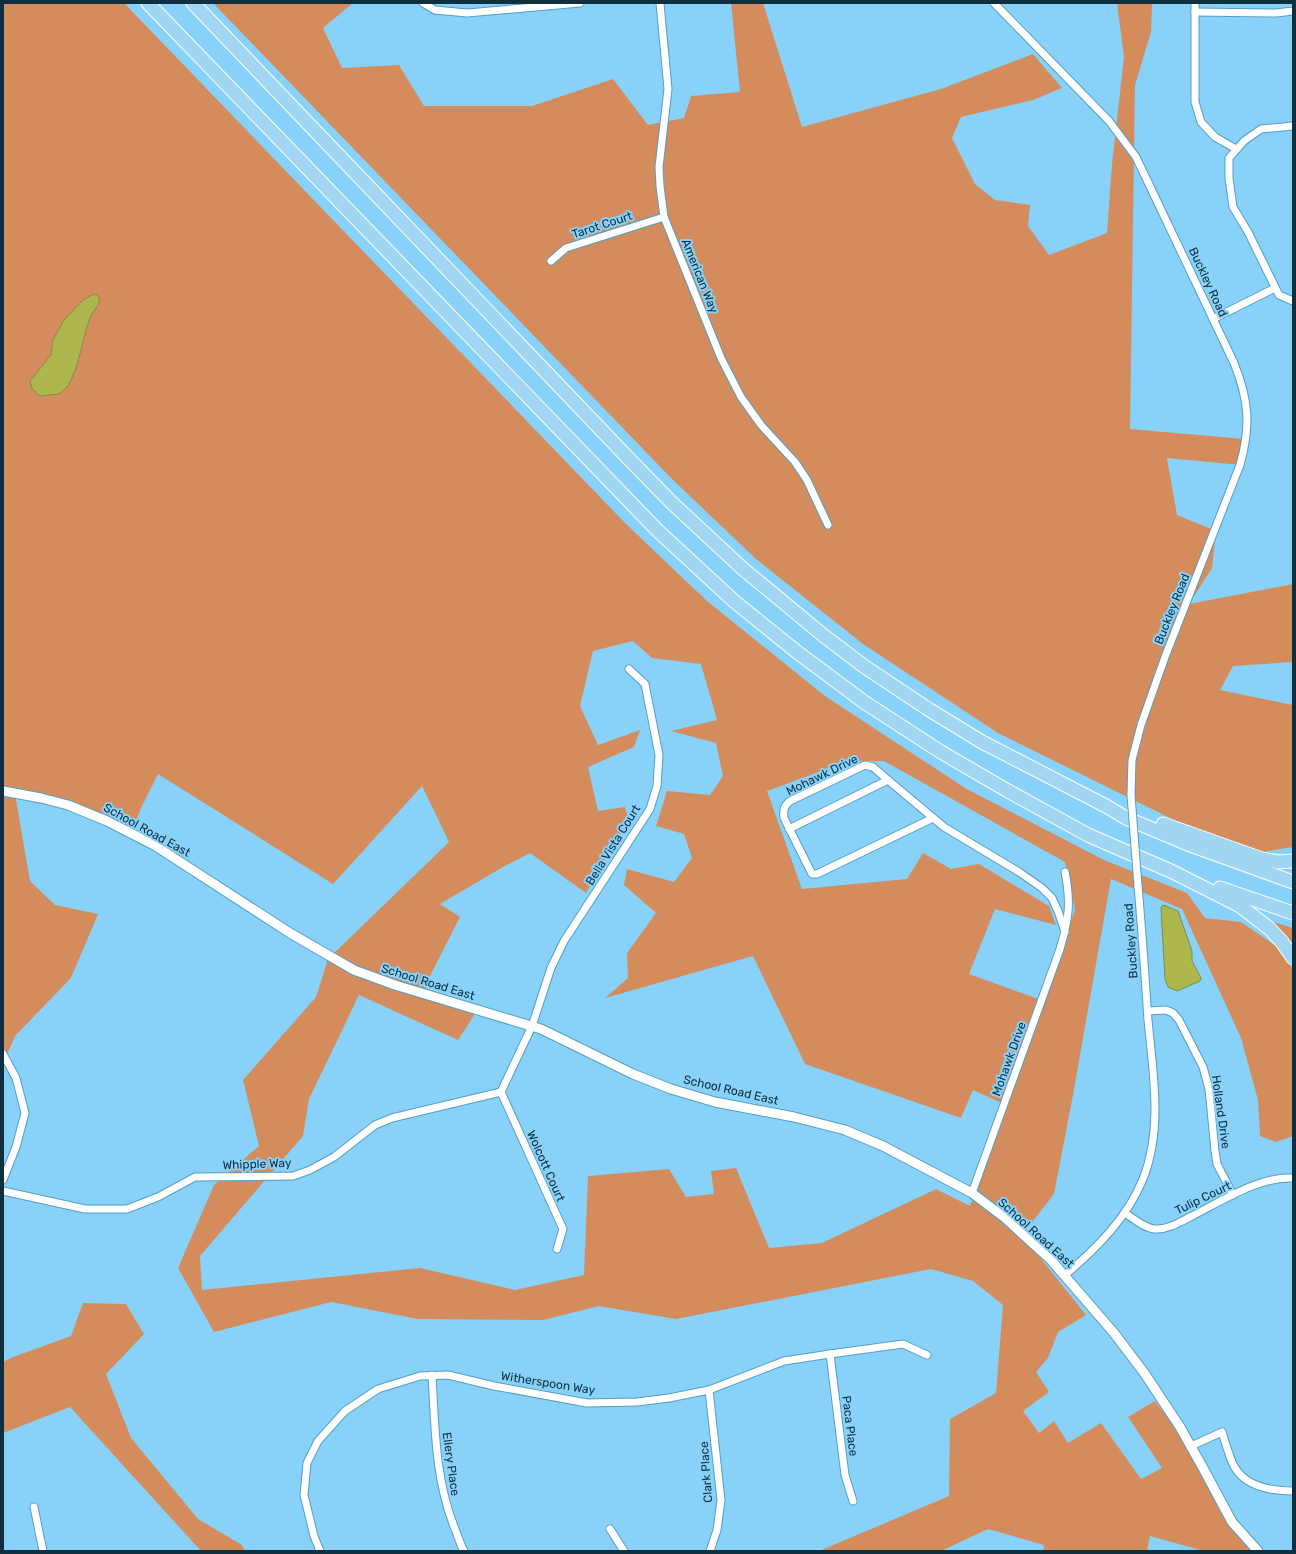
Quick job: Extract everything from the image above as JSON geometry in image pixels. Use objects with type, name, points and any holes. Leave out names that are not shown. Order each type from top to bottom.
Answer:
[{"type":"highway","points":[[148,3],[636,508],[690,562],[735,602],[830,677],[936,749],[1088,835],[1173,872],[1240,906],[1270,929],[1282,942],[1293,958]]},
{"type":"highway","points":[[193,3],[672,504],[742,568],[824,636],[870,670],[928,709],[982,742],[1106,806],[1126,818],[1190,845],[1293,882]]},
{"type":"highway","points":[[1106,806],[1125,809],[1194,836],[1262,859],[1278,862],[1293,861]]},
{"type":"highway","points":[[1173,872],[1293,913]]},
{"type":"street","points":[[423,3],[435,10],[467,13],[580,3]]},
{"type":"street","name":"American Way","points":[[660,3],[668,89],[659,167],[664,217],[721,358],[741,398],[761,425],[795,462],[807,480],[828,525]]},
{"type":"street","name":"Buckley Road","points":[[994,3],[1109,121],[1136,157],[1234,363],[1244,390],[1248,420],[1245,447],[1232,488],[1165,657],[1141,724],[1132,760],[1131,795],[1155,1103],[1153,1142],[1143,1179],[1125,1213],[1094,1248],[1065,1275]]},
{"type":"street","points":[[1195,3],[1195,102],[1200,122],[1215,137],[1236,149]]},
{"type":"street","points":[[1195,12],[1276,13],[1293,11]]},
{"type":"street","points":[[1293,126],[1261,129],[1244,141],[1229,158],[1229,178],[1233,207],[1248,232],[1279,295],[1293,301]]},
{"type":"street","name":"Tarot Court","points":[[551,261],[566,248],[664,217]]},
{"type":"street","points":[[1213,318],[1275,288]]},
{"type":"street","name":"Bella Vista Court","points":[[501,1092],[532,1026],[551,968],[564,940],[650,809],[656,786],[659,755],[645,684],[628,669]]},
{"type":"street","name":"Mohawk Drive","points":[[933,818],[814,875],[806,864],[783,813],[786,805],[790,801],[866,765],[873,766],[933,818],[952,832],[1019,872],[1042,888],[1052,898],[1065,932]]},
{"type":"street","points":[[789,829],[888,780]]},
{"type":"street","name":"School Road East","points":[[3,790],[68,805],[107,821],[168,853],[290,933],[354,970],[396,985],[532,1026],[557,1036],[633,1074],[671,1088],[715,1102],[794,1117],[845,1130],[883,1146],[972,1193],[1005,1218],[1051,1260],[1123,1344],[1148,1379],[1191,1446],[1232,1522],[1255,1550]]},
{"type":"street","name":"Mohawk Drive","points":[[972,1193],[1043,999],[1065,932],[1070,905],[1065,872]]},
{"type":"street","name":"Holland Drive","points":[[1148,1011],[1166,1010],[1173,1013],[1179,1020],[1203,1067],[1209,1089],[1217,1164],[1233,1196]]},
{"type":"street","points":[[3,1054],[16,1078],[25,1113],[16,1147],[3,1180]]},
{"type":"street","name":"Whipple Way","points":[[3,1191],[85,1209],[127,1209],[158,1197],[194,1178],[292,1176],[310,1170],[334,1157],[374,1125],[386,1120],[501,1092]]},
{"type":"street","name":"Wolcott Court","points":[[501,1092],[563,1229],[557,1249]]},
{"type":"street","name":"Tulip Court","points":[[1125,1213],[1146,1226],[1154,1229],[1163,1229],[1179,1223],[1264,1181],[1293,1178]]},
{"type":"street","name":"Witherspoon Way","points":[[320,1551],[314,1536],[304,1495],[307,1463],[318,1441],[345,1412],[378,1389],[420,1376],[448,1375],[494,1386],[551,1395],[587,1403],[637,1402],[669,1398],[709,1390],[784,1361],[903,1344],[927,1355]]},
{"type":"street","name":"Paca Place","points":[[830,1354],[845,1475],[853,1501]]},
{"type":"street","name":"Ellery Place","points":[[432,1375],[437,1454],[442,1483],[447,1509],[464,1551]]},
{"type":"street","name":"Clark Place","points":[[709,1390],[721,1500],[716,1530],[710,1551]]},
{"type":"street","points":[[1191,1446],[1222,1432],[1232,1464],[1244,1478],[1264,1488],[1293,1491]]},
{"type":"street","points":[[34,1507],[43,1551]]},
{"type":"street","points":[[610,1530],[624,1551]]},
{"type":"shaded area","points":[[3,3],[124,3],[626,524],[707,601],[825,696],[965,788],[1106,861],[1187,893],[1205,918],[1241,922],[1286,953],[1293,971],[1293,1136],[1276,1142],[1260,1136],[1258,1100],[1241,1038],[1182,909],[1111,879],[1054,1194],[1022,1235],[1086,1315],[1058,1332],[1048,1358],[1036,1372],[1049,1392],[1023,1411],[1039,1433],[1054,1421],[1068,1443],[1101,1423],[1141,1479],[1162,1468],[1128,1417],[1155,1401],[1205,1468],[1257,1551],[1204,1551],[1150,1536],[1147,1551],[1043,1551],[1044,1545],[988,1529],[941,1551],[819,1551],[949,1496],[950,1419],[996,1393],[1003,1305],[973,1281],[931,1269],[676,1319],[599,1306],[543,1320],[418,1319],[331,1302],[214,1332],[178,1268],[214,1185],[259,1146],[243,1080],[316,997],[328,959],[449,842],[422,786],[333,884],[158,774],[141,808],[131,833],[112,823],[15,794],[30,881],[55,905],[98,914],[71,978],[15,1036],[3,1064]],"holes":[[[633,641],[652,658],[701,664],[717,720],[671,731],[716,743],[723,776],[710,795],[667,791],[656,826],[684,834],[692,858],[674,882],[627,869],[624,885],[656,913],[627,953],[628,978],[605,998],[753,956],[805,1064],[961,1118],[973,1090],[1006,1105],[970,1206],[936,1189],[822,1243],[769,1248],[736,1168],[711,1171],[714,1194],[686,1197],[669,1169],[588,1176],[584,1275],[515,1290],[420,1268],[202,1290],[200,1256],[303,1136],[309,1099],[359,995],[458,1040],[477,1011],[425,995],[428,980],[460,917],[440,904],[530,853],[586,893],[617,837],[629,822],[625,807],[598,811],[588,767],[634,747],[640,730],[598,745],[580,706],[593,651]],[[849,761],[884,761],[1065,862],[1075,910],[1041,1000],[969,974],[995,909],[1056,925],[1049,906],[979,864],[951,869],[923,853],[907,879],[802,889],[767,791]]]},
{"type":"shaded area","points":[[213,3],[353,3],[323,28],[342,68],[399,65],[424,106],[532,106],[613,79],[648,125],[684,118],[691,96],[740,92],[731,3],[763,3],[802,127],[941,89],[1033,54],[1062,88],[1033,100],[961,117],[952,138],[975,184],[995,200],[1030,205],[1028,226],[1049,255],[1107,233],[1112,164],[1124,57],[1117,3],[1152,3],[1151,32],[1135,85],[1130,429],[1244,439],[1241,465],[1167,458],[1177,515],[1216,531],[1212,568],[1189,604],[1293,584],[1293,662],[1233,666],[1220,690],[1293,705],[1293,847],[1262,852],[1172,819],[998,733],[863,644],[756,559],[672,479]]},
{"type":"shaded area","points":[[94,294],[99,297],[99,302],[88,324],[79,358],[71,380],[65,389],[59,394],[40,396],[32,389],[30,381],[51,355],[53,340],[64,320],[83,300]]},
{"type":"shaded area","points":[[1163,905],[1178,911],[1192,951],[1192,961],[1201,978],[1200,981],[1177,991],[1168,987],[1165,979],[1161,908]]},
{"type":"shaded area","points":[[1270,921],[1293,928],[1293,948]]},
{"type":"shaded area","points":[[83,1303],[126,1304],[144,1334],[106,1374],[131,1438],[198,1519],[242,1545],[245,1551],[201,1551],[70,1407],[3,1433],[3,1362],[71,1336]]}]
